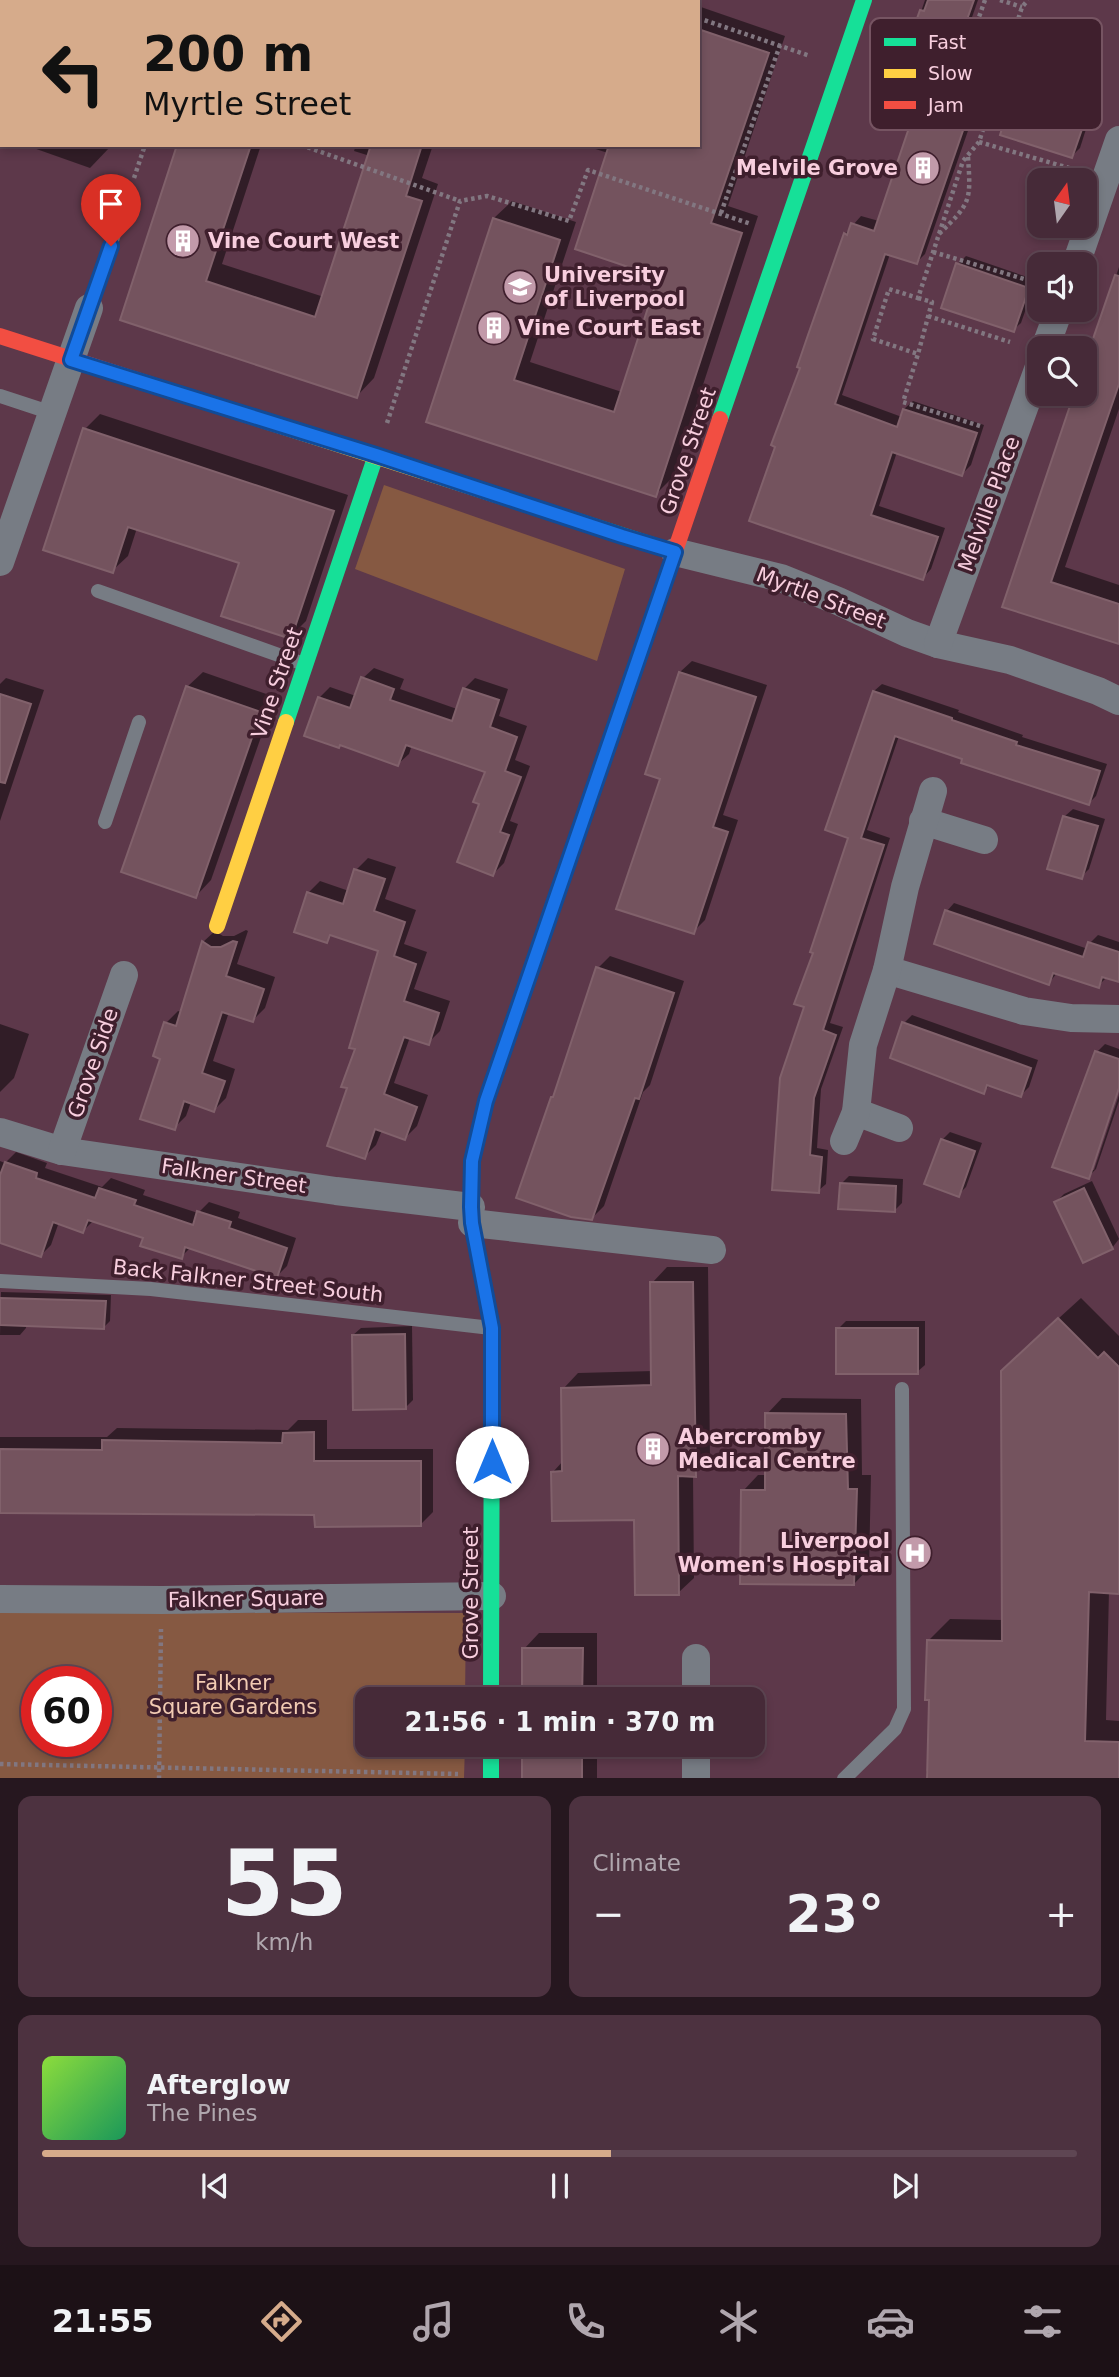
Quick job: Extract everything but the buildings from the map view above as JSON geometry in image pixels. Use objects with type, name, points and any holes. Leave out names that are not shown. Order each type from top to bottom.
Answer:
[{"type":"main road","name":"Grove Street","points":[[491,1687],[492,1328],[471,1215],[472,1161],[486,1101],[864,0]]},
{"type":"main road","name":"Myrtle Street","points":[[0,336],[675,552]]},
{"type":"main road","name":"Vine Street","points":[[217,926],[376,455]]},
{"type":"main road","points":[[491,1757],[491,1776]]},
{"type":"street","points":[[1080,252],[1119,140]]},
{"type":"street","points":[[0,562],[89,308]]},
{"type":"street","name":"Melville Place","points":[[938,643],[1027,400]]},
{"type":"street","name":"Myrtle Street","points":[[675,552],[781,578],[838,600],[907,633],[1010,660],[1119,701]]},
{"type":"street","points":[[845,1141],[856,1112],[863,1045],[887,970],[899,911],[933,791]]},
{"type":"street","points":[[923,821],[984,840]]},
{"type":"street","points":[[887,970],[1024,1011],[1071,1018],[1119,1019]]},
{"type":"street","name":"Grove Side","points":[[62,1151],[124,975]]},
{"type":"street","points":[[856,1112],[899,1128]]},
{"type":"street","name":"Falkner Street","points":[[0,1132],[62,1151],[712,1250]]},
{"type":"street","name":"Falkner Square","points":[[0,1599],[492,1596]]},
{"type":"street","points":[[696,1658],[696,1687]]},
{"type":"street","points":[[695,1778],[696,1757]]},
{"type":"lane","points":[[89,308],[127,196]]},
{"type":"lane","points":[[0,396],[52,413]]},
{"type":"lane","points":[[97,591],[305,664]]},
{"type":"lane","points":[[105,822],[139,722]]},
{"type":"lane","name":"Back Falkner Street South","points":[[0,1282],[150,1289],[492,1328]]},
{"type":"lane","points":[[845,1778],[895,1729],[904,1709],[902,1390]]},
{"type":"path","points":[[979,18],[985,0]]},
{"type":"path","points":[[1000,0],[1022,8]]},
{"type":"path","points":[[1019,18],[1028,0]]},
{"type":"path","points":[[700,19],[841,66]]},
{"type":"path","points":[[721,214],[780,45]]},
{"type":"path","points":[[918,298],[963,161],[979,142],[983,130]]},
{"type":"path","points":[[979,142],[1069,168]]},
{"type":"path","points":[[127,196],[144,147]]},
{"type":"path","points":[[307,147],[460,201],[486,196],[569,221],[588,170],[785,236]]},
{"type":"path","points":[[938,235],[962,212],[970,194],[968,156]]},
{"type":"path","points":[[376,455],[460,201]]},
{"type":"path","points":[[933,252],[1027,280]]},
{"type":"path","points":[[918,354],[873,339],[889,289],[932,302],[918,354],[903,402],[980,426]]},
{"type":"path","points":[[929,316],[1010,342]]},
{"type":"path","points":[[159,1778],[162,1600]]},
{"type":"path","points":[[0,1764],[491,1776]]},
{"type":"green space","points":[[384,485],[625,569],[597,661],[355,569]]},
{"type":"green space","name":"Falkner Square Gardens","points":[[0,1612],[466,1613],[465,1687],[355,1687],[355,1757],[465,1757],[464,1778],[0,1778]]},
{"type":"traffic: fast","points":[[720,419],[864,0]]},
{"type":"traffic: fast","points":[[286,722],[376,455]]},
{"type":"traffic: fast","points":[[515,501],[675,552]]},
{"type":"traffic: fast","points":[[491,1687],[492,1328],[472,1223],[472,1161],[486,1101],[549,917]]},
{"type":"traffic: fast","points":[[491,1757],[491,1778]]},
{"type":"traffic: slow","points":[[268,422],[515,501]]},
{"type":"traffic: slow","points":[[549,917],[637,663]]},
{"type":"traffic: slow","points":[[217,926],[286,722]]},
{"type":"traffic: jam","points":[[0,336],[268,422]]},
{"type":"traffic: jam","points":[[637,663],[720,419]]},
{"type":"place","name":"Melvile Grove","points":[[923,168]]},
{"type":"place","name":"Vine Court West","points":[[183,241]]},
{"type":"place","name":"University of Liverpool","points":[[520,287]]},
{"type":"place","name":"Vine Court East","points":[[494,328]]},
{"type":"place","name":"Abercromby Medical Centre","points":[[653,1449]]},
{"type":"place","name":"Liverpool Women's Hospital","points":[[915,1553]]},
{"type":"route","points":[[111,246],[71,360],[675,552],[486,1101],[477,1134],[472,1161],[472,1223],[492,1328],[492,1462]]}]
